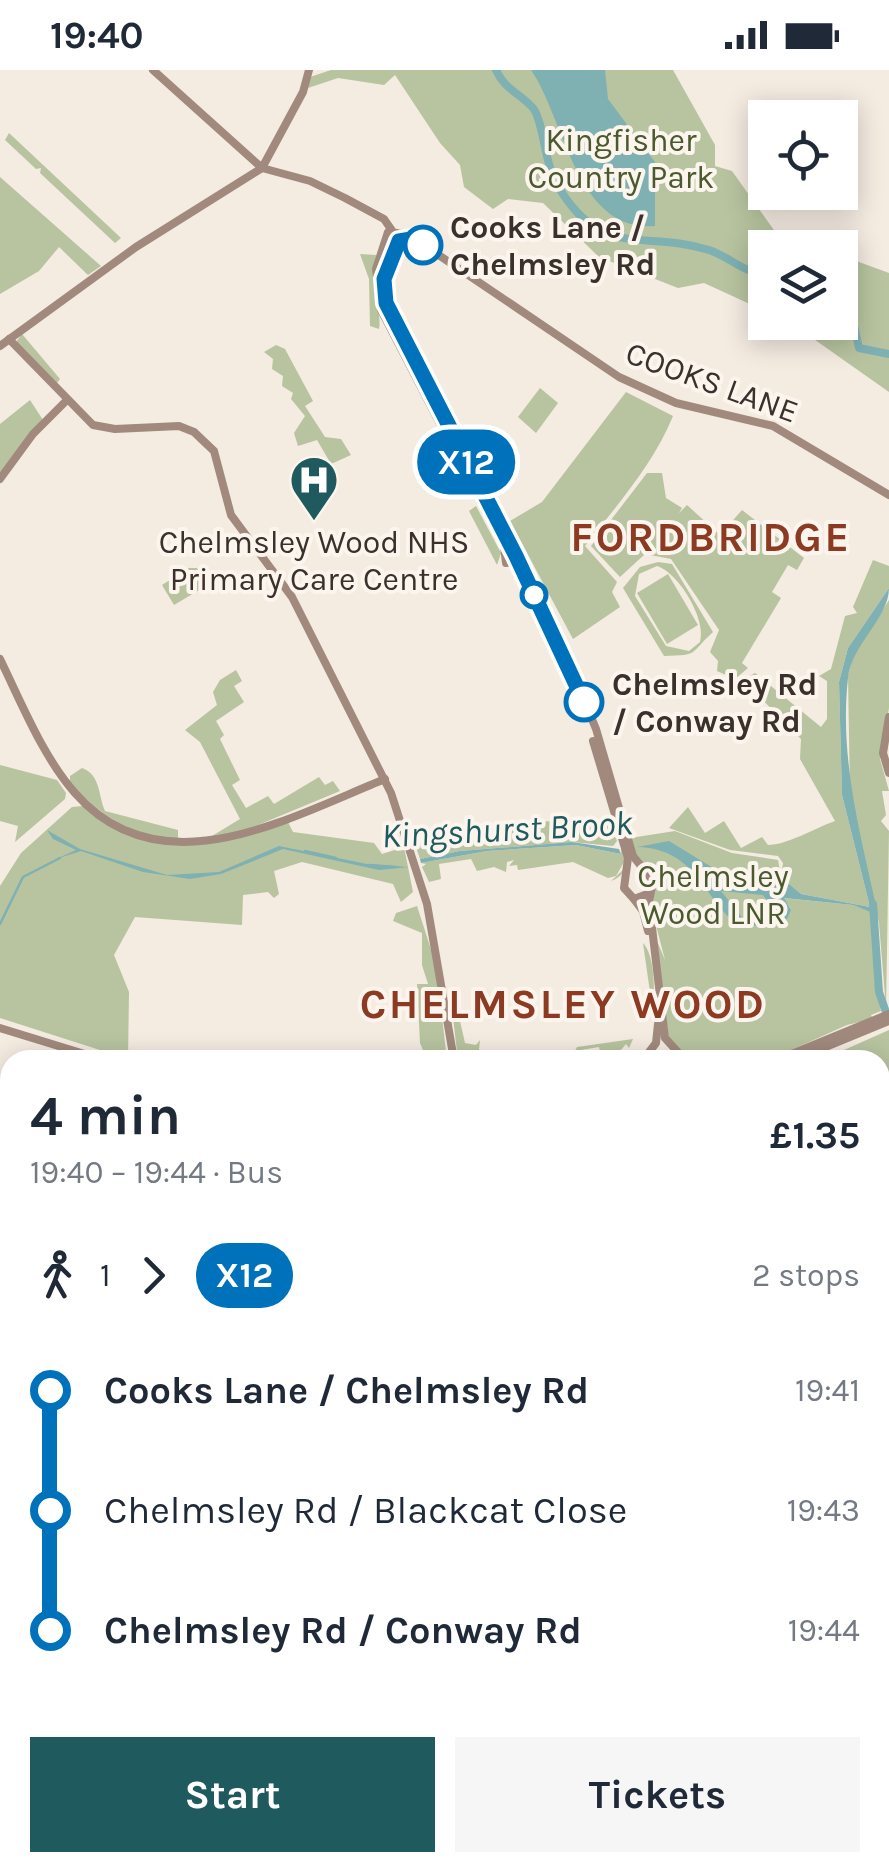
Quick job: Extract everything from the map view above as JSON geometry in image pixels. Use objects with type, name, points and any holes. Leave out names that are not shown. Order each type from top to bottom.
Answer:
[{"type":"street","points":[[152,70],[215,121],[262,168],[310,181],[372,212],[393,238],[383,283],[387,308],[508,553],[506,563],[514,563],[559,654],[583,715],[596,729],[630,857],[624,888],[647,926],[658,1012],[658,1039],[650,1050]]},
{"type":"street","points":[[0,346],[136,247],[262,168],[303,92],[310,70]]},
{"type":"street","points":[[393,238],[375,281],[385,322],[508,553]]},
{"type":"street","name":"COOKS LANE","points":[[393,238],[421,244],[620,378],[676,403],[773,426],[889,495]]},
{"type":"street","points":[[9,339],[85,420],[103,428],[179,426],[209,445],[218,461],[231,514],[292,596],[386,778],[418,875],[436,950],[450,1050]]},
{"type":"street","points":[[0,479],[32,434],[65,402]]},
{"type":"street","points":[[0,659],[74,792],[105,820],[142,837],[182,845],[221,841],[386,778]]},
{"type":"street","points":[[889,716],[882,753],[889,773]]},
{"type":"street","points":[[630,857],[653,880],[664,1034],[676,1050]]},
{"type":"street","points":[[625,875],[645,870]]},
{"type":"street","points":[[634,899],[651,892]]},
{"type":"street","points":[[804,1050],[889,1018]]},
{"type":"street","points":[[816,1050],[875,1023]]},
{"type":"street","points":[[0,1028],[72,1050]]},
{"type":"green space","name":"Kingfisher Country Park","points":[[331,70],[673,70],[715,145],[715,166],[732,171],[748,194],[748,210],[760,210],[774,230],[748,230],[748,303],[704,283],[678,288],[599,257],[543,203],[508,199],[493,209],[464,187],[460,165],[440,143],[395,75],[384,85],[338,78],[308,88],[310,77]]},
{"type":"green space","points":[[9,133],[121,238],[115,243],[40,173],[41,168],[36,169],[5,140]]},
{"type":"green space","points":[[0,177],[101,266],[88,275],[59,247],[39,271],[0,294]]},
{"type":"green space","points":[[360,254],[376,255],[379,329],[370,326],[369,279]]},
{"type":"green space","points":[[858,262],[889,273],[889,392],[815,340],[858,340]]},
{"type":"green space","points":[[22,334],[60,379],[57,383],[16,342]]},
{"type":"green space","points":[[276,345],[285,349],[313,401],[305,406],[325,437],[341,439],[351,455],[331,464],[317,440],[298,446],[294,433],[305,416],[291,399],[293,393],[282,386],[283,376],[272,369],[273,359],[264,352]]},
{"type":"green space","points":[[540,388],[558,403],[536,433],[518,417]]},
{"type":"green space","points":[[626,392],[673,416],[645,468],[585,546],[617,582],[612,592],[620,607],[573,639],[510,521],[542,502]]},
{"type":"green space","points":[[30,400],[43,420],[0,474],[0,424]]},
{"type":"green space","points":[[647,473],[662,473],[666,498],[682,508],[679,513],[687,505],[720,535],[742,510],[804,558],[797,570],[788,565],[772,592],[781,598],[742,663],[748,668],[735,679],[717,671],[718,661],[710,652],[719,630],[671,559],[645,554],[620,577],[591,546]]},
{"type":"green space","points":[[476,506],[501,553],[497,565],[469,511]]},
{"type":"green space","name":"Chelmsley Wood LNR","points":[[873,560],[889,566],[889,588],[848,648],[839,682],[842,795],[870,907],[801,894],[782,878],[780,902],[791,909],[783,898],[853,905],[872,912],[875,983],[881,1011],[871,1015],[873,1019],[847,1025],[791,1050],[679,1050],[669,1041],[657,941],[665,960],[652,910],[656,880],[638,862],[630,838],[675,831],[732,853],[778,860],[781,876],[783,863],[778,856],[730,850],[669,828],[688,807],[705,833],[724,821],[741,848],[762,837],[768,845],[784,842],[835,821],[800,759],[801,739],[743,680],[755,673],[821,727],[827,719],[827,681],[819,676],[831,669],[845,616],[857,613],[853,607]]},
{"type":"green space","points":[[658,562],[672,564],[713,632],[693,652],[664,656],[623,588],[640,567]],"holes":[[[657,566],[682,587],[699,622],[700,642],[689,651],[666,646],[635,596],[639,574]]]},
{"type":"green space","points":[[189,568],[197,568],[206,586],[174,605],[162,585]]},
{"type":"green space","points":[[668,574],[698,625],[667,644],[637,593]]},
{"type":"green space","points":[[889,600],[889,708],[880,759],[889,791],[882,791],[886,815],[881,821],[889,831],[886,1008],[879,923],[850,794],[848,676],[853,655]]},
{"type":"green space","points":[[236,670],[242,681],[234,686],[244,702],[216,721],[224,735],[220,739],[240,780],[232,785],[246,808],[268,796],[274,804],[319,777],[325,785],[333,781],[340,791],[229,837],[212,836],[240,819],[200,742],[185,730],[217,705],[213,692],[220,680]]},
{"type":"green space","points":[[0,765],[57,780],[66,793],[65,799],[15,842],[18,826],[0,821]]},
{"type":"green space","points":[[82,768],[96,781],[105,811],[178,830],[178,840],[132,829],[92,805],[70,782],[70,776]]},
{"type":"green space","points":[[83,806],[110,824],[159,843],[206,843],[287,820],[293,832],[374,843],[382,854],[404,847],[413,892],[401,902],[393,884],[302,862],[274,871],[279,894],[274,898],[268,892],[243,895],[242,925],[135,917],[114,955],[129,992],[128,1050],[100,1050],[0,1018],[0,886],[21,853],[72,807]]},
{"type":"green space","points":[[609,816],[617,841],[613,846],[572,842],[460,851],[420,859],[415,844],[442,840],[445,846],[484,837],[483,829],[540,821],[592,823]]},
{"type":"green space","points":[[622,841],[625,859],[624,870],[611,881],[624,869],[624,862],[616,876],[608,878],[573,862],[518,870],[517,865],[509,866],[514,860],[507,862],[506,872],[494,867],[477,871],[471,859],[439,864],[441,879],[429,882],[422,867],[426,864],[421,863],[487,851],[576,845],[621,854]]},
{"type":"green space","points":[[417,906],[436,965],[446,1050],[423,1050],[420,1043],[417,984],[428,984],[422,965],[422,933],[393,921],[396,913]]},
{"type":"green space","points":[[643,943],[652,965],[653,1013]]},
{"type":"green space","points":[[457,1008],[465,1043],[476,1045],[480,1040],[479,1050],[457,1050],[452,1009]]},
{"type":"green space","points":[[889,1030],[889,1050],[844,1050]]},
{"type":"green space","points":[[633,1039],[629,1048],[626,1044],[621,1050],[576,1050]]},
{"type":"water","points":[[531,70],[605,70],[608,99],[655,162],[655,226],[628,223],[607,211],[590,193]]},
{"type":"water","points":[[889,588],[883,610],[851,666],[846,708],[853,798],[878,915],[853,905],[784,898],[791,910],[787,919],[743,928],[675,857],[637,847],[669,841],[731,879],[781,877],[801,894],[870,907],[842,795],[839,682],[848,648]],"holes":[[[721,891],[763,895],[772,907],[770,913],[744,920]]]},
{"type":"water","points":[[47,830],[80,849],[167,875],[219,872],[279,846],[367,864],[409,867],[379,870],[283,849],[221,874],[190,879],[143,872],[81,851],[56,859],[76,850],[53,839]]},
{"type":"water","points":[[572,842],[619,849],[621,854],[576,845],[487,851],[421,863],[420,859],[460,851]]},
{"type":"waterway","points":[[496,70],[533,108],[555,181],[589,223],[624,238],[709,250],[748,269]]},
{"type":"waterway","points":[[857,340],[859,348],[889,354]]},
{"type":"waterway","name":"Kingshurst Brook","points":[[305,851],[336,858]]},
{"type":"waterway","points":[[0,924],[23,877],[60,858]]},
{"type":"waterway","name":"Kingshurst Brook","points":[[369,865],[396,867]]},
{"type":"waterway","points":[[873,904],[879,992],[888,1018]]},
{"type":"bus line","name":"X12","points":[[423,245],[411,239],[399,241],[384,279],[386,303],[517,558],[584,702]]},
{"type":"place","name":"Cooks Lane / Chelmsley Rd","points":[[423,245]]},
{"type":"place","name":"Chelmsley Wood NHS Primary Care Centre","points":[[314,522]]},
{"type":"place","name":"Chelmsley Rd / Conway Rd","points":[[584,702]]},
{"type":"district","name":"FORDBRIDGE","points":[[711,536]]},
{"type":"district","name":"CHELMSLEY WOOD","points":[[563,1003]]}]
